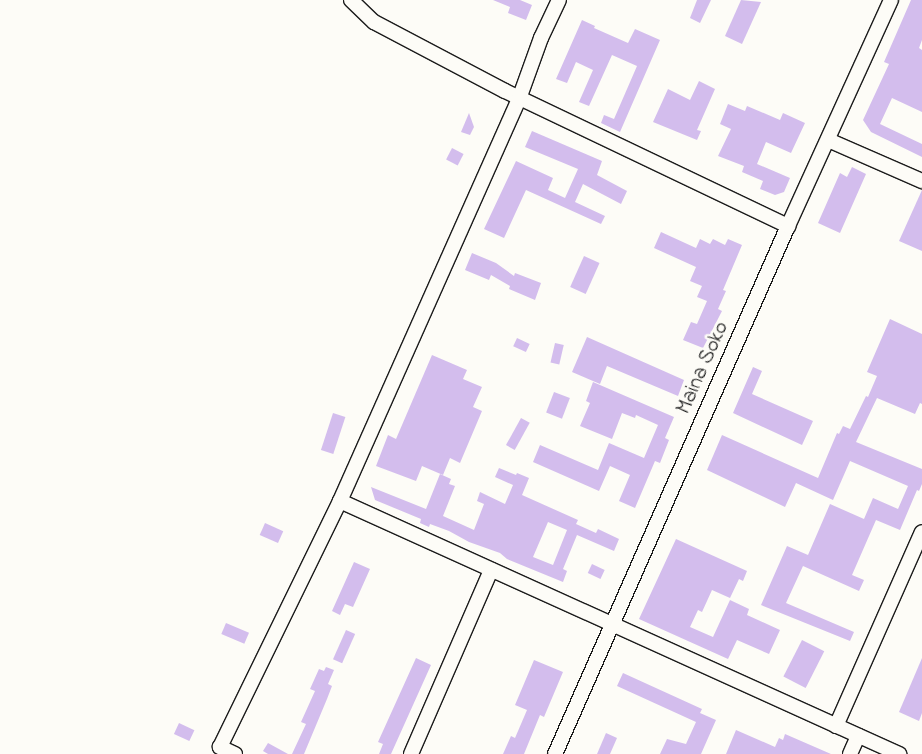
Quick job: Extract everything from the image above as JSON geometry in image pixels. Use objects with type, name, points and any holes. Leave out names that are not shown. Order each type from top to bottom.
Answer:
[{"type":"street","points":[[351,0],[374,22],[519,99],[788,226]]},
{"type":"street","points":[[236,754],[220,747],[340,501],[519,99],[541,38],[559,0]]},
{"type":"street","name":"Maina Soko","points":[[555,754],[788,226],[891,0]]},
{"type":"street","points":[[828,140],[922,181]]},
{"type":"street","points":[[340,501],[899,754]]},
{"type":"street","points":[[836,726],[922,532]]},
{"type":"street","points":[[411,754],[491,570]]},
{"type":"street","points":[[850,754],[858,736]]},
{"type":"building","points":[[493,0],[520,0],[532,5],[526,20],[508,13],[510,7]]},
{"type":"building","points":[[697,0],[711,0],[700,23],[690,18]]},
{"type":"building","points":[[741,0],[761,2],[742,44],[725,36]]},
{"type":"building","points":[[911,0],[922,0],[922,40],[919,48],[922,50],[922,112],[892,98],[880,124],[922,144],[922,157],[871,132],[863,120],[889,64],[884,62]]},
{"type":"building","points":[[582,20],[595,26],[594,28],[628,43],[635,29],[660,40],[620,132],[601,123],[604,115],[614,119],[637,66],[612,55],[589,106],[579,102],[593,70],[576,62],[567,83],[556,79]]},
{"type":"building","points":[[699,81],[715,89],[697,130],[701,131],[697,140],[653,122],[668,89],[690,100]]},
{"type":"building","points":[[728,104],[745,111],[747,106],[780,120],[783,113],[805,123],[791,153],[766,142],[757,164],[790,178],[784,192],[775,195],[760,189],[763,181],[742,172],[744,166],[718,156],[731,129],[720,124]]},
{"type":"building","points":[[469,113],[474,127],[470,135],[461,132]]},
{"type":"building","points":[[532,131],[602,161],[597,175],[627,191],[621,204],[583,184],[575,202],[605,216],[601,224],[526,190],[504,238],[484,229],[516,161],[553,178],[548,190],[565,198],[578,169],[525,147]]},
{"type":"building","points":[[452,148],[464,154],[458,165],[446,160]]},
{"type":"building","points":[[852,167],[866,174],[840,233],[818,223],[840,173],[847,177]]},
{"type":"building","points":[[922,190],[922,251],[899,241]]},
{"type":"building","points":[[661,232],[696,248],[700,239],[710,244],[713,239],[725,245],[728,239],[742,245],[723,290],[726,291],[718,309],[722,311],[703,348],[683,340],[691,322],[697,324],[707,301],[697,297],[702,286],[690,281],[696,267],[654,248]]},
{"type":"building","points":[[472,253],[496,263],[514,276],[515,273],[541,283],[535,300],[509,289],[510,286],[491,275],[489,280],[465,270]]},
{"type":"building","points":[[584,256],[600,263],[586,294],[570,287]]},
{"type":"building","points":[[890,319],[922,334],[922,404],[920,403],[915,414],[877,398],[856,442],[922,469],[922,484],[919,491],[917,490],[900,530],[876,520],[852,575],[864,580],[859,591],[803,566],[786,603],[854,632],[850,641],[761,605],[787,546],[808,555],[830,504],[864,519],[873,498],[898,509],[908,486],[850,461],[833,500],[796,483],[785,507],[707,470],[722,435],[818,478],[837,433],[839,434],[843,426],[850,429],[866,396],[868,397],[877,376],[867,372]]},
{"type":"building","points":[[587,337],[684,380],[678,396],[607,366],[600,384],[572,372]]},
{"type":"building","points":[[517,338],[530,344],[526,352],[513,346]]},
{"type":"building","points":[[555,343],[564,345],[559,365],[551,362]]},
{"type":"building","points":[[432,355],[467,370],[463,379],[482,387],[473,407],[482,411],[460,463],[450,458],[443,475],[422,466],[416,481],[376,466],[388,435],[396,439]]},
{"type":"building","points":[[753,367],[762,371],[752,394],[813,421],[802,445],[733,413]]},
{"type":"building","points":[[593,382],[674,417],[665,438],[669,440],[660,463],[655,461],[635,508],[619,501],[630,475],[610,466],[599,491],[533,462],[540,445],[598,470],[609,443],[644,458],[658,425],[636,415],[635,418],[622,413],[612,439],[580,426],[590,403],[586,401]]},
{"type":"building","points":[[554,392],[570,398],[562,419],[546,413]]},
{"type":"building","points":[[333,413],[345,417],[333,454],[321,450]]},
{"type":"building","points":[[521,418],[530,423],[515,450],[506,445]]},
{"type":"building","points":[[499,468],[529,478],[522,495],[578,520],[576,524],[596,533],[598,529],[619,539],[614,551],[577,535],[563,569],[567,571],[563,582],[507,559],[500,553],[469,542],[449,531],[430,524],[429,527],[420,523],[421,519],[375,500],[371,487],[426,509],[440,474],[451,479],[449,484],[455,486],[443,516],[474,530],[484,504],[477,501],[480,492],[505,504],[513,485],[495,477]],"holes":[[[548,522],[567,530],[553,565],[533,557]]]},
{"type":"building","points":[[265,523],[283,531],[278,543],[260,535]]},
{"type":"building","points":[[676,539],[747,571],[743,581],[739,579],[730,598],[712,590],[702,612],[698,610],[690,627],[713,637],[730,600],[749,609],[747,615],[780,630],[769,654],[737,640],[728,659],[639,619]]},
{"type":"building","points":[[354,562],[370,569],[353,607],[345,604],[340,615],[332,611]]},
{"type":"building","points":[[592,564],[605,570],[600,579],[588,573]]},
{"type":"building","points":[[226,623],[249,633],[244,644],[221,634]]},
{"type":"building","points":[[346,630],[355,634],[342,663],[333,659]]},
{"type":"building","points":[[802,640],[824,651],[806,688],[783,677]]},
{"type":"building","points":[[416,658],[431,665],[391,754],[379,754],[383,744],[378,742]]},
{"type":"building","points":[[922,658],[922,713],[919,721],[899,712]]},
{"type":"building","points":[[534,660],[563,672],[544,717],[540,715],[524,754],[503,754],[511,736],[515,738],[527,710],[515,705]]},
{"type":"building","points":[[326,667],[334,670],[328,684],[332,686],[327,699],[304,754],[292,754],[306,724],[301,722],[315,691],[310,689],[319,669],[324,671]]},
{"type":"building","points":[[623,673],[702,709],[700,713],[716,720],[701,754],[660,754],[667,739],[686,744],[696,722],[617,686]]},
{"type":"building","points":[[179,723],[194,730],[189,741],[174,734]]},
{"type":"building","points":[[736,730],[775,747],[779,738],[783,740],[785,734],[831,754],[726,754]]},
{"type":"building","points":[[606,733],[617,738],[610,754],[597,754]]},
{"type":"building","points":[[268,743],[288,754],[268,754],[263,751]]}]
